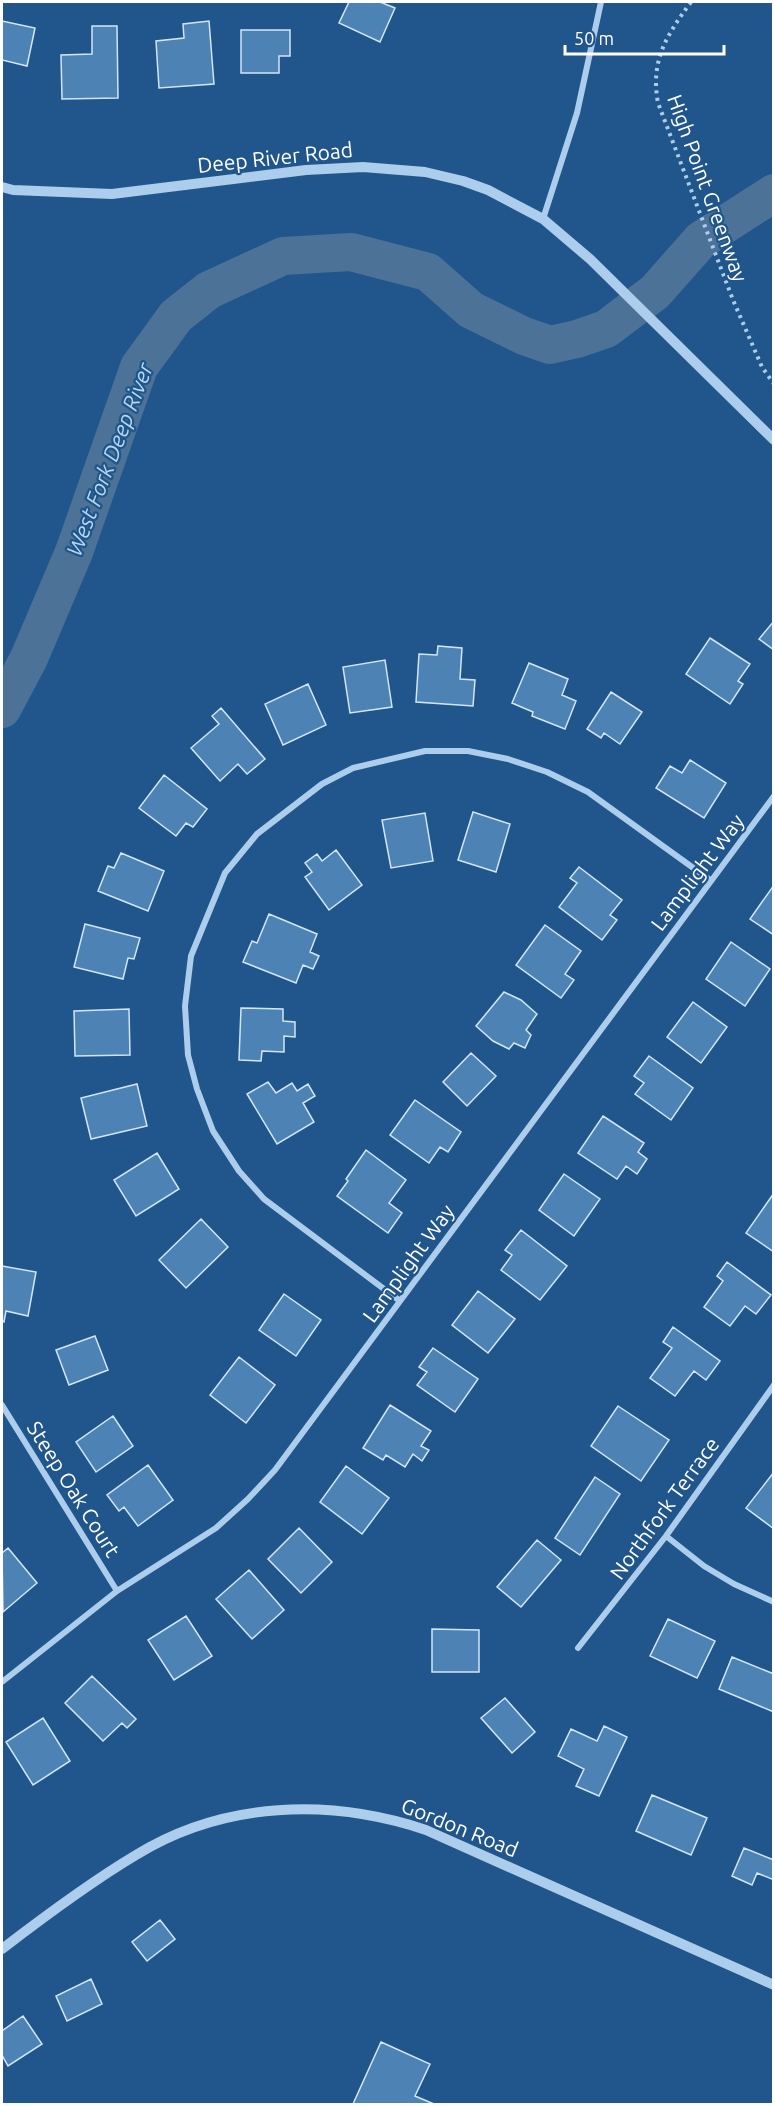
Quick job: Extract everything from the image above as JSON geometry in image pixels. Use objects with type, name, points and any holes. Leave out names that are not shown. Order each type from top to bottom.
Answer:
[{"type":"street","points":[[543,219],[579,105],[601,2]]},
{"type":"street","name":"Deep River Road","points":[[2,187],[13,190],[112,194],[306,170],[363,167],[425,172],[463,181],[488,190],[543,219],[590,259],[774,440]]},
{"type":"street","points":[[400,1301],[264,1199],[238,1171],[213,1131],[197,1089],[188,1055],[185,1006],[191,956],[225,873],[257,834],[322,784],[353,768],[425,751],[468,752],[508,759],[547,772],[588,792],[710,880]]},
{"type":"street","name":"Lamplight Way","points":[[2,1682],[117,1591],[216,1528],[248,1499],[298,1440],[774,796]]},
{"type":"street","name":"Northfork Terrace","points":[[578,1648],[666,1536],[774,1385]]},
{"type":"street","name":"Steep Oak Court","points":[[2,1405],[117,1591]]},
{"type":"street","points":[[666,1536],[704,1566],[734,1584],[774,1602]]},
{"type":"street","name":"Gordon Road","points":[[2,1949],[62,1904],[137,1854],[178,1834],[214,1821],[244,1814],[297,1808],[366,1814],[426,1830],[774,1985]]},
{"type":"path","name":"High Point Greenway","points":[[691,2],[668,35],[658,62],[656,94],[733,300],[762,367],[774,384]]},
{"type":"building","points":[[349,2],[380,2],[395,8],[380,42],[339,23]]},
{"type":"building","points":[[2,21],[35,28],[27,66],[2,60]]},
{"type":"building","points":[[209,21],[214,84],[159,88],[156,41],[184,38],[183,24]]},
{"type":"building","points":[[92,26],[117,26],[118,98],[62,99],[61,55],[92,54]]},
{"type":"building","points":[[241,30],[290,30],[290,56],[279,56],[279,73],[241,73]]},
{"type":"building","points":[[774,621],[774,650],[759,639]]},
{"type":"building","points":[[710,638],[750,664],[738,681],[743,684],[730,704],[686,674]]},
{"type":"building","points":[[438,646],[462,648],[460,679],[475,680],[473,706],[416,702],[419,654],[437,655]]},
{"type":"building","points":[[385,660],[392,707],[350,713],[343,667]]},
{"type":"building","points":[[529,663],[568,679],[562,695],[576,701],[565,729],[532,716],[533,712],[512,703]]},
{"type":"building","points":[[308,684],[326,725],[283,745],[265,704]]},
{"type":"building","points":[[611,692],[642,712],[620,744],[604,733],[601,738],[587,729]]},
{"type":"building","points":[[221,708],[265,759],[247,774],[238,764],[220,781],[191,748],[219,724],[212,716]]},
{"type":"building","points":[[690,760],[726,783],[704,818],[656,788],[670,766],[682,773]]},
{"type":"building","points":[[164,775],[207,809],[193,827],[186,823],[176,836],[139,808]]},
{"type":"building","points":[[473,812],[510,824],[496,872],[458,860]]},
{"type":"building","points":[[425,813],[433,861],[391,868],[382,820]]},
{"type":"building","points":[[336,850],[362,885],[329,910],[305,877],[312,872],[305,863],[317,854],[322,861]]},
{"type":"building","points":[[121,853],[164,871],[148,911],[98,891],[108,866],[114,868]]},
{"type":"building","points":[[579,867],[622,900],[610,915],[617,920],[602,940],[559,907],[577,883],[570,878]]},
{"type":"building","points":[[774,885],[774,935],[750,919]]},
{"type":"building","points":[[269,914],[317,934],[310,952],[319,956],[313,969],[303,965],[296,983],[243,962],[252,941],[257,943]]},
{"type":"building","points":[[85,924],[140,938],[134,959],[128,958],[123,979],[74,967]]},
{"type":"building","points":[[545,925],[581,951],[565,974],[574,980],[561,998],[516,965]]},
{"type":"building","points":[[731,942],[770,969],[745,1006],[706,979]]},
{"type":"building","points":[[504,992],[521,1000],[537,1014],[526,1030],[531,1035],[525,1048],[514,1043],[509,1049],[493,1041],[476,1026]]},
{"type":"building","points":[[693,1002],[727,1027],[701,1063],[667,1037]]},
{"type":"building","points":[[241,1008],[283,1009],[283,1021],[295,1022],[295,1037],[284,1036],[284,1052],[262,1051],[261,1061],[239,1060]]},
{"type":"building","points":[[129,1009],[130,1055],[75,1056],[74,1011]]},
{"type":"building","points":[[471,1053],[496,1076],[467,1106],[443,1082]]},
{"type":"building","points":[[649,1056],[693,1088],[671,1120],[635,1094],[644,1083],[634,1076]]},
{"type":"building","points":[[268,1082],[276,1093],[292,1083],[297,1091],[308,1084],[315,1096],[303,1103],[314,1122],[277,1144],[247,1094]]},
{"type":"building","points":[[137,1084],[147,1126],[91,1139],[81,1098]]},
{"type":"building","points":[[415,1100],[461,1132],[448,1152],[440,1147],[429,1163],[390,1135]]},
{"type":"building","points":[[603,1116],[644,1143],[638,1152],[647,1159],[637,1174],[626,1166],[617,1179],[578,1153]]},
{"type":"building","points":[[366,1150],[406,1180],[389,1203],[402,1213],[388,1233],[337,1196]]},
{"type":"building","points":[[157,1153],[179,1189],[136,1216],[114,1180]]},
{"type":"building","points":[[564,1174],[600,1199],[574,1236],[539,1210]]},
{"type":"building","points":[[774,1193],[774,1252],[746,1233]]},
{"type":"building","points":[[201,1219],[228,1247],[186,1288],[159,1260]]},
{"type":"building","points":[[521,1230],[567,1266],[540,1300],[501,1270],[512,1255],[505,1250]]},
{"type":"building","points":[[727,1262],[771,1295],[756,1314],[745,1306],[730,1326],[704,1307],[723,1281],[717,1276]]},
{"type":"building","points":[[2,1266],[36,1272],[28,1316],[6,1311],[4,1322],[2,1321]]},
{"type":"building","points":[[478,1291],[515,1319],[488,1353],[452,1325]]},
{"type":"building","points":[[284,1294],[321,1320],[296,1356],[259,1330]]},
{"type":"building","points":[[673,1327],[720,1361],[706,1380],[694,1371],[675,1396],[650,1378],[672,1348],[663,1342]]},
{"type":"building","points":[[95,1336],[108,1370],[69,1385],[56,1350]]},
{"type":"building","points":[[433,1348],[478,1379],[455,1412],[417,1385],[427,1372],[419,1367]]},
{"type":"building","points":[[239,1357],[275,1385],[246,1423],[210,1395]]},
{"type":"building","points":[[390,1405],[431,1431],[421,1446],[429,1450],[422,1461],[413,1454],[405,1467],[386,1455],[383,1460],[363,1448]]},
{"type":"building","points":[[618,1406],[669,1440],[641,1481],[591,1446]]},
{"type":"building","points":[[113,1416],[133,1446],[96,1472],[76,1442]]},
{"type":"building","points":[[148,1465],[173,1500],[138,1526],[124,1507],[119,1511],[107,1495]]},
{"type":"building","points":[[346,1466],[389,1498],[362,1534],[320,1502]]},
{"type":"building","points":[[774,1472],[774,1529],[746,1508]]},
{"type":"building","points":[[595,1477],[620,1494],[580,1555],[555,1538]]},
{"type":"building","points":[[299,1528],[332,1562],[301,1593],[268,1559]]},
{"type":"building","points":[[537,1540],[561,1560],[521,1607],[497,1587]]},
{"type":"building","points":[[8,1548],[37,1583],[3,1612],[2,1553]]},
{"type":"building","points":[[249,1570],[284,1610],[252,1639],[216,1599]]},
{"type":"building","points":[[186,1616],[212,1656],[174,1680],[148,1640]]},
{"type":"building","points":[[668,1619],[715,1641],[697,1678],[650,1656]]},
{"type":"building","points":[[432,1629],[479,1630],[479,1672],[432,1672]]},
{"type":"building","points":[[732,1657],[774,1674],[774,1712],[719,1689]]},
{"type":"building","points":[[92,1676],[136,1719],[127,1728],[122,1723],[103,1741],[65,1703]]},
{"type":"building","points":[[505,1698],[535,1732],[512,1753],[481,1718]]},
{"type":"building","points":[[43,1718],[70,1761],[33,1785],[6,1742]]},
{"type":"building","points":[[604,1726],[627,1737],[599,1796],[576,1786],[584,1769],[558,1756],[571,1729],[597,1741]]},
{"type":"building","points":[[652,1795],[707,1818],[691,1855],[636,1831]]},
{"type":"building","points":[[744,1848],[774,1860],[774,1880],[757,1873],[752,1885],[732,1876]]},
{"type":"building","points":[[160,1920],[175,1939],[147,1961],[132,1942]]},
{"type":"building","points":[[91,1979],[102,2004],[67,2021],[56,1996]]},
{"type":"building","points":[[23,2016],[42,2044],[8,2066],[2,2055],[2,2031]]},
{"type":"building","points":[[381,2042],[430,2064],[415,2096],[434,2104],[353,2104]]},
{"type":"waterway","name":"West Fork Deep River","points":[[2,709],[29,658],[74,552],[139,367],[176,316],[209,290],[283,256],[351,252],[428,272],[471,310],[524,336],[550,345],[606,329],[655,292],[701,240],[774,193]]}]
